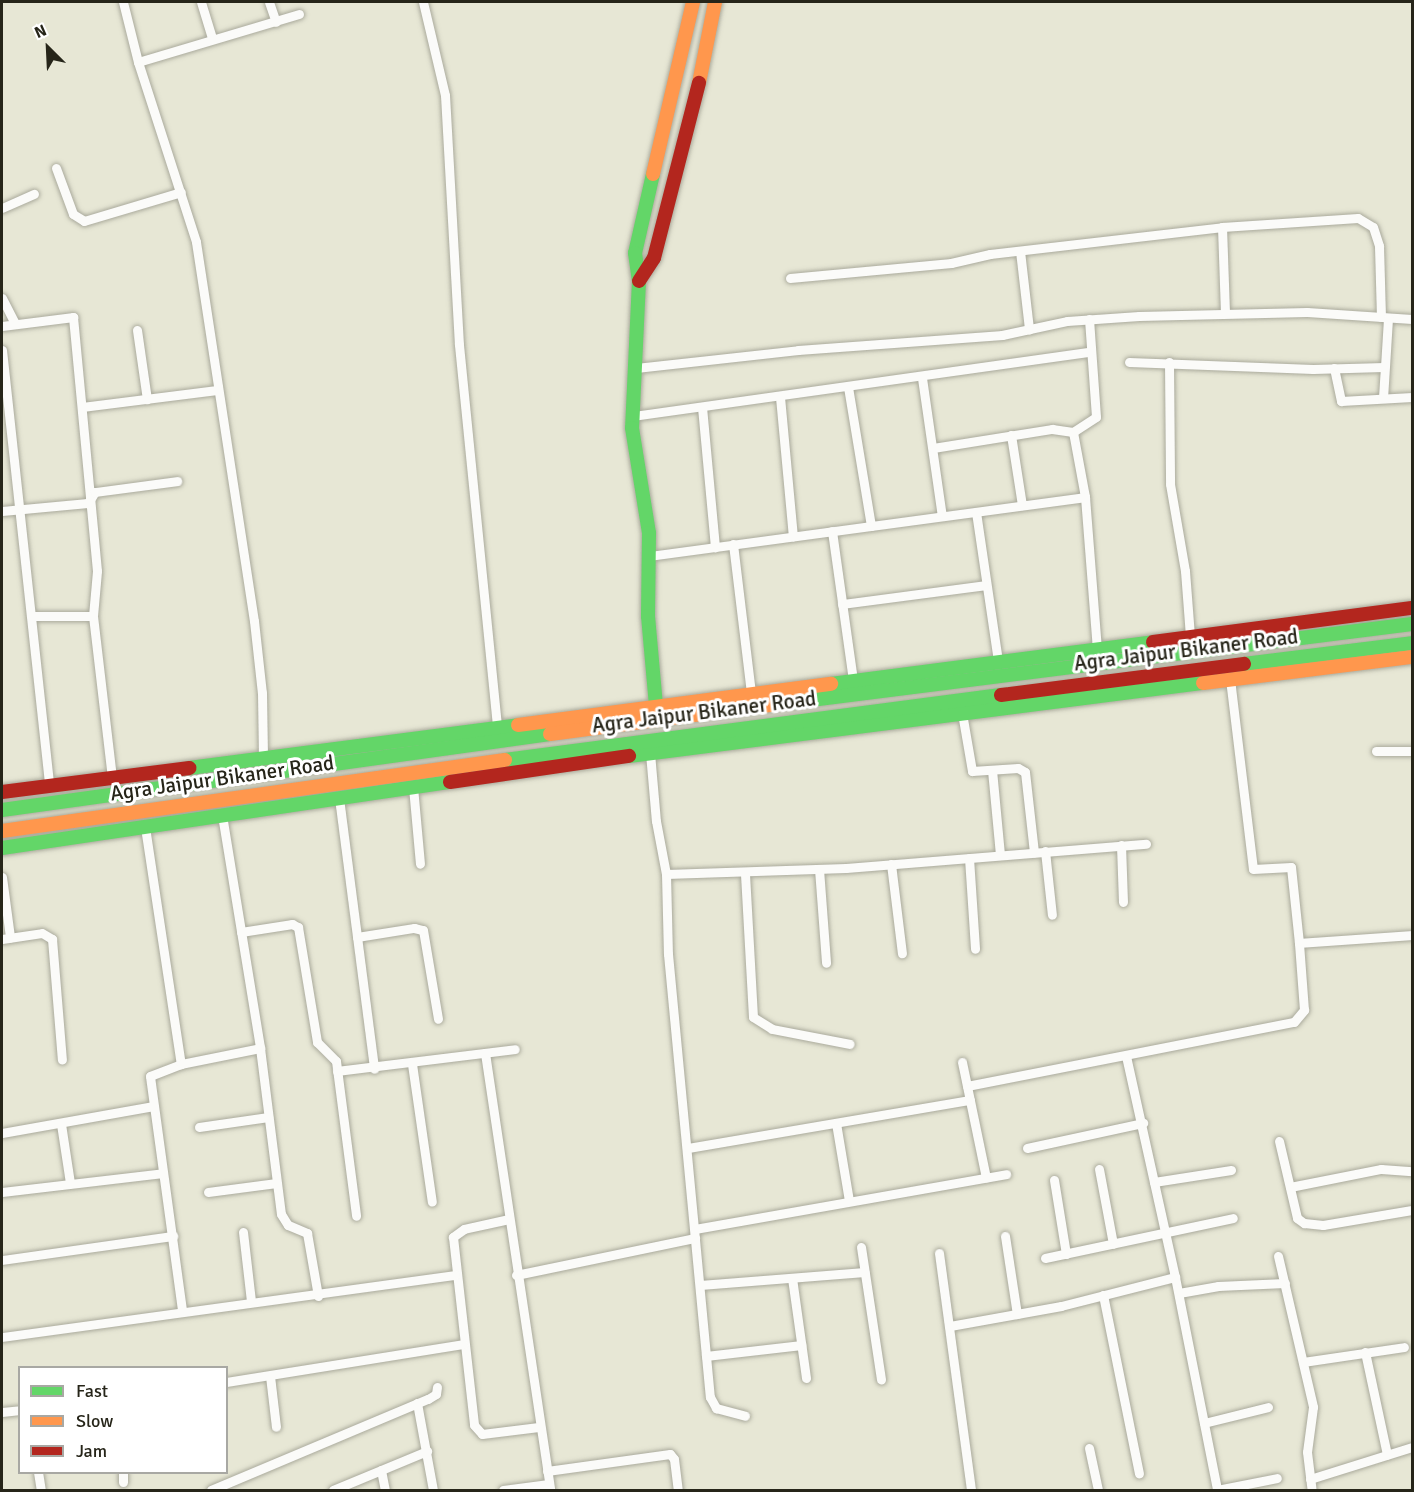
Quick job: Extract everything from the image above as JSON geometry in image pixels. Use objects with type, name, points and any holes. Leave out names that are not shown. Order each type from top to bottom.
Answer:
[{"type":"main road","points":[[656,705],[648,616],[649,556],[633,416],[639,281],[635,253],[693,2]]},
{"type":"main road","points":[[639,281],[654,258],[704,64],[715,2]]},
{"type":"main road","points":[[2,792],[262,755],[1413,608]]},
{"type":"main road","name":"Agra Jaipur Bikaner Road","points":[[2,810],[670,718],[1413,624]]},
{"type":"main road","name":"Agra Jaipur Bikaner Road","points":[[2,831],[650,739],[1413,643]]},
{"type":"main road","points":[[2,848],[650,753],[1413,657]]},
{"type":"street","points":[[123,2],[138,62],[196,242],[217,390],[236,482],[254,621],[262,693],[262,755]]},
{"type":"street","points":[[201,2],[212,38]]},
{"type":"street","points":[[269,2],[276,22]]},
{"type":"street","points":[[423,2],[445,95],[459,345],[497,725]]},
{"type":"street","points":[[138,62],[212,38],[299,14]]},
{"type":"street","points":[[56,168],[74,214],[84,221],[181,192]]},
{"type":"street","points":[[2,208],[34,195]]},
{"type":"street","points":[[790,278],[951,263],[1020,251],[1222,227],[1364,219],[1373,227],[1379,246],[1384,317],[1383,398]]},
{"type":"street","points":[[1222,227],[1225,313]]},
{"type":"street","points":[[1020,251],[1029,329]]},
{"type":"street","points":[[2,298],[15,324]]},
{"type":"street","points":[[636,368],[798,350],[1002,335],[1089,320],[1225,313],[1413,319]]},
{"type":"street","points":[[2,326],[73,317],[88,503],[97,571],[93,616],[112,777]]},
{"type":"street","points":[[933,448],[1052,429],[1073,432],[1096,417],[1089,320]]},
{"type":"street","points":[[137,330],[147,399]]},
{"type":"street","points":[[2,350],[49,786]]},
{"type":"street","points":[[633,416],[922,378],[1091,352]]},
{"type":"street","points":[[1129,362],[1334,368],[1384,367]]},
{"type":"street","points":[[1169,362],[1170,483],[1185,571],[1190,636]]},
{"type":"street","points":[[1334,368],[1341,401],[1413,398]]},
{"type":"street","points":[[922,378],[942,516]]},
{"type":"street","points":[[848,387],[872,526]]},
{"type":"street","points":[[82,407],[217,390]]},
{"type":"street","points":[[780,397],[793,537]]},
{"type":"street","points":[[702,407],[715,547]]},
{"type":"street","points":[[1073,432],[1085,497],[1097,648]]},
{"type":"street","points":[[1011,435],[1022,506]]},
{"type":"street","points":[[88,503],[95,492],[177,481]]},
{"type":"street","points":[[649,556],[1085,497]]},
{"type":"street","points":[[2,511],[88,503]]},
{"type":"street","points":[[976,512],[998,661]]},
{"type":"street","points":[[832,531],[853,680]]},
{"type":"street","points":[[733,544],[751,692]]},
{"type":"street","points":[[842,604],[986,585]]},
{"type":"street","points":[[32,616],[93,616]]},
{"type":"street","points":[[967,1086],[1294,1022],[1304,1010],[1291,867],[1253,869],[1230,679]]},
{"type":"street","points":[[962,713],[970,769],[1018,768],[1025,772],[1034,852]]},
{"type":"street","points":[[1376,751],[1413,751]]},
{"type":"street","points":[[650,753],[656,821],[666,874],[668,954],[710,1396],[716,1408],[745,1416]]},
{"type":"street","points":[[992,770],[1000,855]]},
{"type":"street","points":[[413,787],[420,864]]},
{"type":"street","points":[[339,798],[374,1069]]},
{"type":"street","points":[[222,815],[260,1048],[282,1219],[303,1230],[309,1238],[318,1296]]},
{"type":"street","points":[[145,826],[181,1064]]},
{"type":"street","points":[[666,874],[746,874],[1146,844]]},
{"type":"street","points":[[1121,845],[1123,902]]},
{"type":"street","points":[[1045,851],[1052,915]]},
{"type":"street","points":[[969,858],[975,949]]},
{"type":"street","points":[[891,864],[902,953]]},
{"type":"street","points":[[819,869],[826,963]]},
{"type":"street","points":[[746,874],[753,1017],[772,1029],[850,1044]]},
{"type":"street","points":[[2,877],[6,938],[42,933],[52,939],[63,1060]]},
{"type":"street","points":[[241,932],[297,926],[317,1042],[333,1055],[337,1071],[356,1216]]},
{"type":"street","points":[[357,938],[414,928],[423,930],[438,1020]]},
{"type":"street","points":[[1299,943],[1413,935]]},
{"type":"street","points":[[182,1310],[151,1073],[181,1064],[260,1048]]},
{"type":"street","points":[[337,1071],[374,1069],[515,1049]]},
{"type":"street","points":[[486,1053],[516,1275],[550,1487],[503,1491]]},
{"type":"street","points":[[1126,1056],[1176,1277],[1217,1491],[1277,1478]]},
{"type":"street","points":[[962,1062],[986,1178]]},
{"type":"street","points":[[412,1064],[432,1202]]},
{"type":"street","points":[[688,1148],[970,1100]]},
{"type":"street","points":[[2,1133],[154,1106]]},
{"type":"street","points":[[199,1127],[268,1117]]},
{"type":"street","points":[[836,1123],[849,1201]]},
{"type":"street","points":[[1027,1148],[1143,1123]]},
{"type":"street","points":[[61,1124],[70,1183]]},
{"type":"street","points":[[1279,1142],[1298,1218],[1304,1224],[1323,1225],[1412,1210]]},
{"type":"street","points":[[1099,1168],[1113,1244]]},
{"type":"street","points":[[1290,1187],[1381,1169],[1413,1171]]},
{"type":"street","points":[[1154,1182],[1231,1170]]},
{"type":"street","points":[[2,1192],[163,1173]]},
{"type":"street","points":[[516,1275],[849,1201],[1006,1174]]},
{"type":"street","points":[[1054,1180],[1066,1254]]},
{"type":"street","points":[[208,1192],[276,1183]]},
{"type":"street","points":[[1045,1258],[1233,1218]]},
{"type":"street","points":[[509,1219],[456,1233],[453,1242],[474,1425],[478,1432],[539,1427]]},
{"type":"street","points":[[243,1232],[251,1302]]},
{"type":"street","points":[[2,1260],[173,1236]]},
{"type":"street","points":[[1005,1236],[1017,1314]]},
{"type":"street","points":[[861,1247],[881,1380]]},
{"type":"street","points":[[939,1253],[971,1491]]},
{"type":"street","points":[[1278,1256],[1313,1407],[1307,1452],[1312,1491]]},
{"type":"street","points":[[700,1285],[864,1272]]},
{"type":"street","points":[[2,1337],[182,1310],[318,1296],[455,1275]]},
{"type":"street","points":[[950,1326],[1017,1314],[1176,1277]]},
{"type":"street","points":[[792,1278],[806,1378]]},
{"type":"street","points":[[1179,1293],[1218,1286],[1285,1283]]},
{"type":"street","points":[[1103,1295],[1138,1473]]},
{"type":"street","points":[[228,1382],[464,1344]]},
{"type":"street","points":[[706,1356],[801,1345]]},
{"type":"street","points":[[1303,1362],[1404,1347]]},
{"type":"street","points":[[1365,1352],[1387,1455]]},
{"type":"street","points":[[270,1376],[276,1427]]},
{"type":"street","points":[[211,1491],[417,1404],[433,1396],[437,1387]]},
{"type":"street","points":[[417,1404],[433,1491]]},
{"type":"street","points":[[1204,1423],[1268,1407]]},
{"type":"street","points":[[2,1412],[18,1410]]},
{"type":"street","points":[[1310,1479],[1413,1447]]},
{"type":"street","points":[[1089,1448],[1098,1491]]},
{"type":"street","points":[[334,1490],[427,1451]]},
{"type":"street","points":[[547,1471],[670,1454],[674,1459],[678,1491]]},
{"type":"street","points":[[381,1470],[385,1491]]},
{"type":"street","points":[[38,1474],[41,1491]]},
{"type":"traffic: fast","points":[[653,174],[635,253],[639,281],[632,428],[649,533],[648,616],[656,705]]},
{"type":"traffic: fast","points":[[787,703],[1412,624]]},
{"type":"traffic: fast","points":[[831,684],[1153,642]]},
{"type":"traffic: fast","points":[[1244,664],[1412,643]]},
{"type":"traffic: fast","points":[[629,756],[1203,683]]},
{"type":"traffic: fast","points":[[505,760],[1001,695]]},
{"type":"traffic: fast","points":[[189,768],[518,725]]},
{"type":"traffic: fast","points":[[2,810],[550,734]]},
{"type":"traffic: fast","points":[[2,848],[450,782]]},
{"type":"traffic: slow","points":[[653,174],[693,2]]},
{"type":"traffic: slow","points":[[699,83],[715,2]]},
{"type":"traffic: slow","points":[[1203,683],[1412,657]]},
{"type":"traffic: slow","points":[[518,725],[831,684]]},
{"type":"traffic: slow","points":[[550,734],[787,703]]},
{"type":"traffic: slow","points":[[2,831],[505,760]]},
{"type":"traffic: jam","points":[[639,281],[654,258],[699,83]]},
{"type":"traffic: jam","points":[[1153,642],[1412,608]]},
{"type":"traffic: jam","points":[[1001,695],[1244,664]]},
{"type":"traffic: jam","points":[[450,782],[629,756]]},
{"type":"traffic: jam","points":[[2,792],[189,768]]}]
